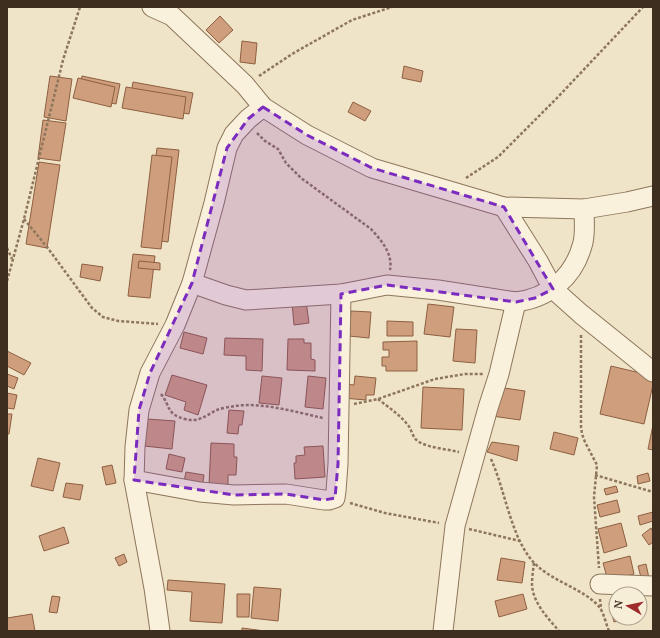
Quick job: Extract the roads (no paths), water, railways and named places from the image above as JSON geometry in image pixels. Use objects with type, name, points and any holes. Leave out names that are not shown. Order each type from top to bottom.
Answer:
[{"type":"street","points":[[152,7],[172,16],[245,85],[263,107],[308,135],[372,168],[504,207],[584,209],[653,196]]},
{"type":"street","points":[[160,631],[154,588],[134,480],[135,446],[139,410],[150,373],[175,325],[192,283],[214,203],[227,148],[234,134],[248,119],[263,107]]},
{"type":"street","points":[[504,207],[538,261],[553,289],[581,314],[653,372]]},
{"type":"street","points":[[192,283],[226,295],[246,300],[341,294],[387,285],[438,290],[516,302],[535,298],[553,289],[569,274],[583,246],[584,209]]},
{"type":"street","points":[[134,480],[200,492],[228,494],[286,494],[324,500],[334,498],[338,464],[341,294]]},
{"type":"street","points":[[443,631],[455,526],[483,457],[499,374],[516,302]]},
{"type":"street","points":[[600,584],[653,586]]}]
